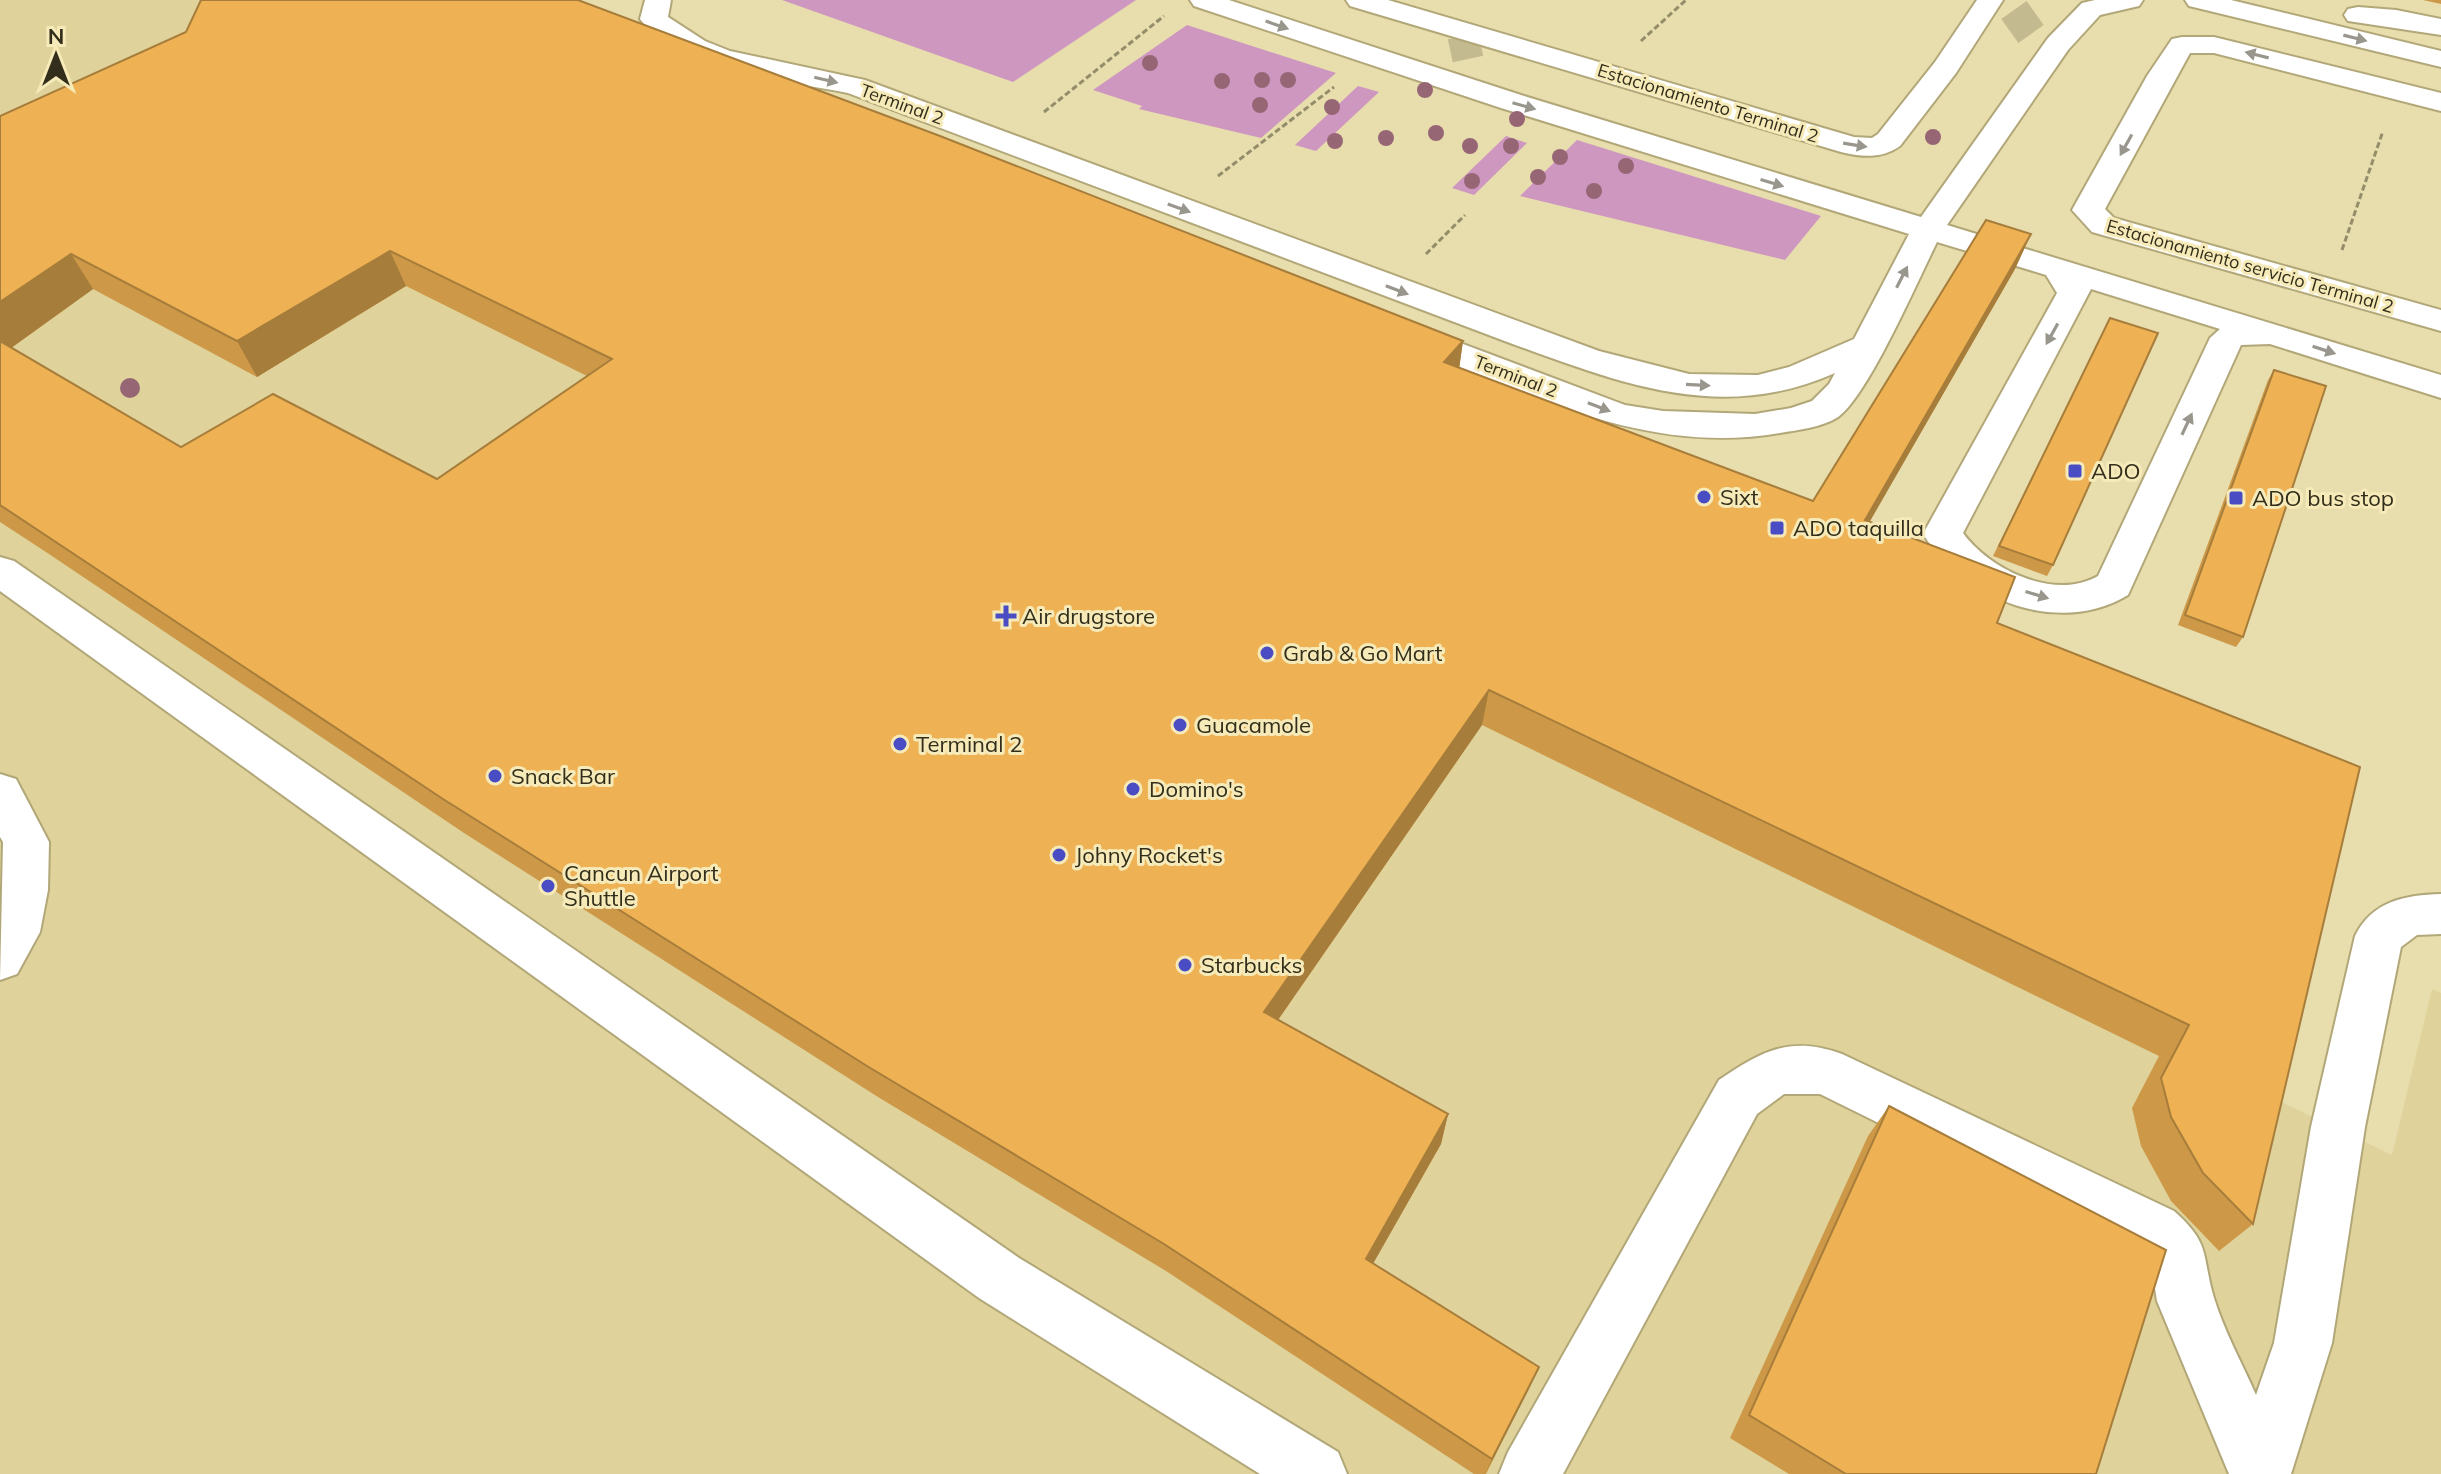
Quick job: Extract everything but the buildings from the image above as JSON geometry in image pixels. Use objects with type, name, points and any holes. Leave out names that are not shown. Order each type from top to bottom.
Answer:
[{"type":"street","name":"Terminal 2","points":[[658,0],[654,19],[665,31],[749,66],[855,86],[1004,142],[1056,182],[1122,187],[1522,336],[1634,374],[1692,386],[1746,386],[1791,378],[1866,346]]},
{"type":"street","points":[[1203,0],[1448,48],[1927,231],[2145,293],[2441,387]]},
{"type":"street","name":"Estacionamiento Terminal 2","points":[[1359,0],[1448,48],[1852,146],[1872,148],[1882,146],[1889,140],[1946,67],[2004,3]]},
{"type":"street","name":"Terminal 2","points":[[1377,323],[1618,415],[1708,427],[1755,426],[1797,419],[1825,409],[1844,390],[1927,231],[2058,44],[2091,9],[2130,0]]},
{"type":"street","points":[[2198,0],[2441,59]]},
{"type":"street","points":[[2244,11],[2396,18],[2441,27]]},
{"type":"street","points":[[2031,34],[2044,67]]},
{"type":"street","name":"Estacionamiento servicio Terminal 2","points":[[2441,102],[2214,45],[2182,45],[2161,76],[2088,210],[2103,225],[2441,321]]},
{"type":"street","name":"Terminal 2","points":[[749,66],[769,83],[832,110]]},
{"type":"street","points":[[1236,229],[1272,269]]},
{"type":"street","points":[[1217,257],[1272,269],[1324,262]]},
{"type":"street","points":[[2057,268],[2074,288],[2074,293],[1943,534],[1949,547],[1976,571],[2046,599],[2082,601],[2102,596],[2114,585],[2227,338],[2244,332],[2278,335]]},
{"type":"street","points":[[2145,293],[2321,311],[2441,343]]},
{"type":"street","points":[[0,571],[999,1278],[1316,1474]]},
{"type":"street","points":[[0,792],[26,842],[24,890],[16,932],[0,959]]},
{"type":"street","points":[[2260,1474],[2303,1343],[2338,1127],[2379,936],[2430,919]]},
{"type":"street","points":[[1530,1474],[1738,1097],[1775,1071],[1824,1071],[2154,1230],[2176,1250],[2186,1301],[2260,1474]]},
{"type":"path","points":[[1004,142],[1076,89],[1171,10]]},
{"type":"path","points":[[1177,207],[1343,80]]},
{"type":"path","points":[[2329,289],[2397,91]]},
{"type":"shaded area","points":[[0,0],[306,0],[1978,658],[2258,1091],[2392,1155],[2432,989],[2441,993],[2441,1474],[0,1474]]},
{"type":"shaded area","points":[[782,0],[1136,0],[1013,82]]},
{"type":"shaded area","points":[[1187,25],[1336,73],[1261,138],[1139,109],[1142,106],[1093,90]]},
{"type":"shaded area","points":[[1358,86],[1379,92],[1316,151],[1295,145]]},
{"type":"shaded area","points":[[1506,136],[1527,143],[1474,195],[1452,188]]},
{"type":"shaded area","points":[[1577,140],[1821,216],[1785,260],[1520,196]]},
{"type":"tunnel","points":[[2014,10],[2031,34]]},
{"type":"tunnel","points":[[1463,36],[1468,59]]},
{"type":"place","name":"ADO","points":[[2075,471]]},
{"type":"place","name":"Sixt","points":[[1704,497]]},
{"type":"place","name":"ADO bus stop","points":[[2236,498]]},
{"type":"place","name":"ADO taquilla","points":[[1777,528]]},
{"type":"place","name":"Air drugstore","points":[[1006,616]]},
{"type":"place","name":"Grab & Go Mart","points":[[1267,653]]},
{"type":"place","name":"Guacamole","points":[[1180,725]]},
{"type":"place","name":"Terminal 2","points":[[900,744]]},
{"type":"place","name":"Snack Bar","points":[[495,776]]},
{"type":"place","name":"Domino's","points":[[1133,789]]},
{"type":"place","name":"Johny Rocket's","points":[[1059,855]]},
{"type":"place","name":"Cancun Airport Shuttle","points":[[548,886]]},
{"type":"place","name":"Starbucks","points":[[1185,965]]}]
